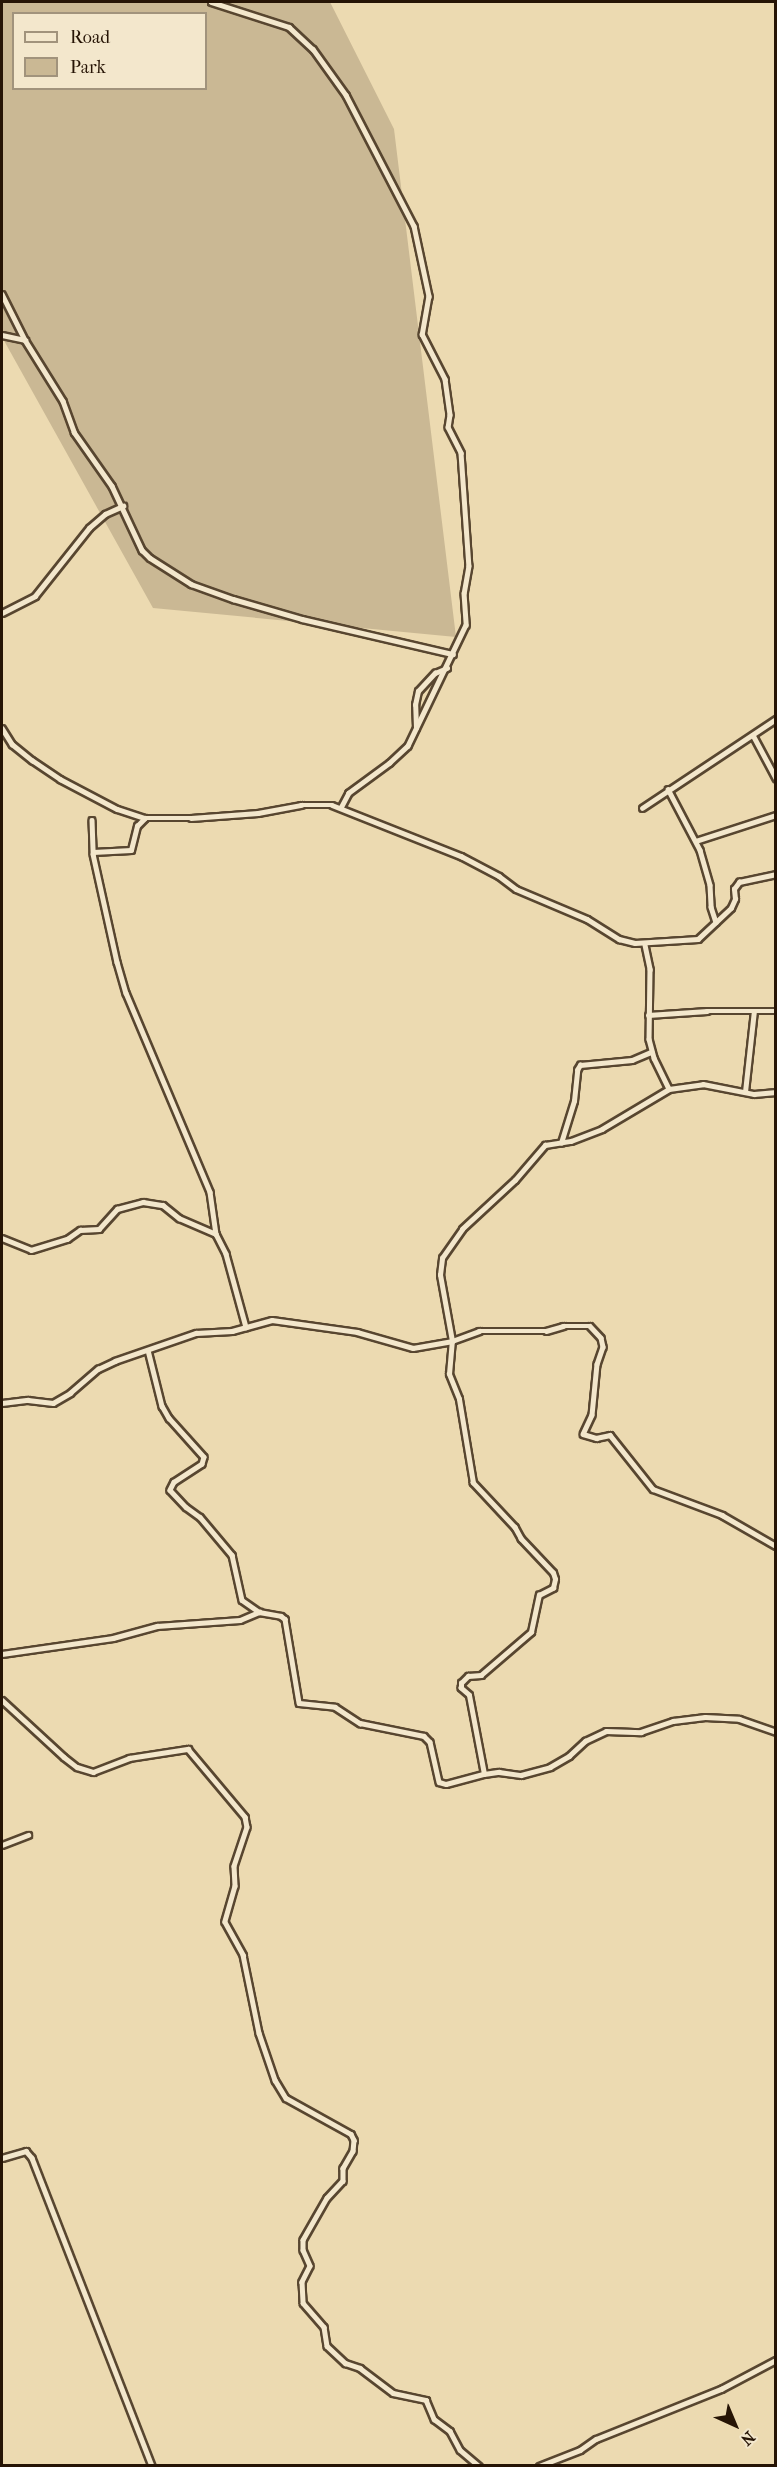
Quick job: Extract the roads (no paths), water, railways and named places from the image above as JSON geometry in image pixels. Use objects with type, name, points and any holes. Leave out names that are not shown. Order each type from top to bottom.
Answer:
[{"type":"street","points":[[211,2],[289,27],[303,38],[346,95],[414,226],[429,296],[422,334],[445,378],[450,414],[448,427],[459,447],[462,461],[469,566],[464,593],[467,618],[447,668],[405,749],[352,791],[341,808]]},
{"type":"street","points":[[2,294],[25,340],[63,401],[74,432],[112,486],[123,506],[145,554],[191,584],[302,619],[453,654]]},
{"type":"street","points":[[2,335],[25,340]]},
{"type":"street","points":[[2,613],[35,596],[89,528],[105,513],[123,506]]},
{"type":"street","points":[[416,730],[415,705],[418,691],[431,677],[447,668]]},
{"type":"street","points":[[642,808],[776,719]]},
{"type":"street","points":[[2,728],[20,750],[60,779],[117,809],[145,818],[191,818],[258,813],[317,804],[341,808],[461,856],[499,876],[516,889],[587,919],[619,939],[645,945],[698,939],[734,902],[734,889],[739,882],[776,874]]},
{"type":"street","points":[[753,735],[776,778]]},
{"type":"street","points":[[668,789],[696,841],[710,885],[711,907],[716,922]]},
{"type":"street","points":[[696,841],[776,815]]},
{"type":"street","points":[[93,852],[131,850],[137,826],[145,818]]},
{"type":"street","points":[[92,820],[93,852],[126,993],[210,1192],[216,1234],[226,1254],[246,1327]]},
{"type":"street","points":[[645,945],[650,969],[648,1015],[651,1052],[669,1089]]},
{"type":"street","points":[[744,1092],[753,1037],[754,1011]]},
{"type":"street","points":[[648,1015],[776,1011]]},
{"type":"street","points":[[561,1143],[574,1101],[577,1070],[580,1065],[632,1060],[651,1052]]},
{"type":"street","points":[[484,1774],[469,1695],[461,1688],[461,1683],[468,1676],[481,1675],[531,1632],[539,1595],[552,1588],[555,1579],[553,1573],[521,1539],[515,1528],[473,1483],[459,1399],[449,1374],[452,1341],[440,1269],[443,1254],[462,1229],[515,1180],[544,1146],[561,1143],[602,1129],[669,1089],[703,1084],[759,1094],[776,1092]]},
{"type":"street","points":[[2,1238],[31,1250],[67,1239],[80,1230],[99,1229],[117,1209],[143,1202],[163,1205],[179,1218],[216,1234]]},
{"type":"street","points":[[2,1403],[57,1401],[98,1369],[148,1350],[196,1333],[246,1327],[272,1320],[320,1329],[357,1332],[413,1348],[452,1341],[478,1331],[546,1332],[563,1326],[591,1326],[601,1338],[603,1347],[597,1364],[592,1415],[583,1434],[596,1438],[610,1435],[654,1490],[722,1515],[776,1546]]},
{"type":"street","points":[[148,1350],[162,1406],[169,1418],[204,1457],[202,1464],[174,1482],[170,1490],[230,1551],[236,1564],[239,1597],[259,1612],[281,1616],[285,1619],[299,1703],[335,1707],[360,1723],[426,1737],[439,1782],[447,1785],[484,1774],[521,1775],[554,1765],[569,1756],[585,1741],[606,1731],[640,1732],[689,1719],[739,1719],[776,1732]]},
{"type":"street","points":[[2,1654],[113,1638],[157,1626],[165,1628],[240,1620],[259,1612]]},
{"type":"street","points":[[2,1700],[62,1756],[78,1767],[93,1772],[129,1758],[188,1749],[245,1817],[247,1827],[234,1866],[235,1886],[225,1922],[243,1955],[259,2033],[275,2080],[286,2098],[351,2134],[354,2140],[353,2151],[343,2168],[343,2182],[324,2203],[303,2240],[303,2250],[310,2266],[302,2282],[303,2303],[324,2327],[327,2346],[345,2363],[360,2368],[393,2393],[426,2400],[434,2419],[450,2431],[460,2450],[479,2466]]},
{"type":"street","points":[[2,1845],[28,1834]]},
{"type":"street","points":[[2,2158],[26,2151],[32,2158],[152,2466]]},
{"type":"street","points":[[538,2466],[580,2450],[596,2439],[721,2389],[776,2360]]}]
